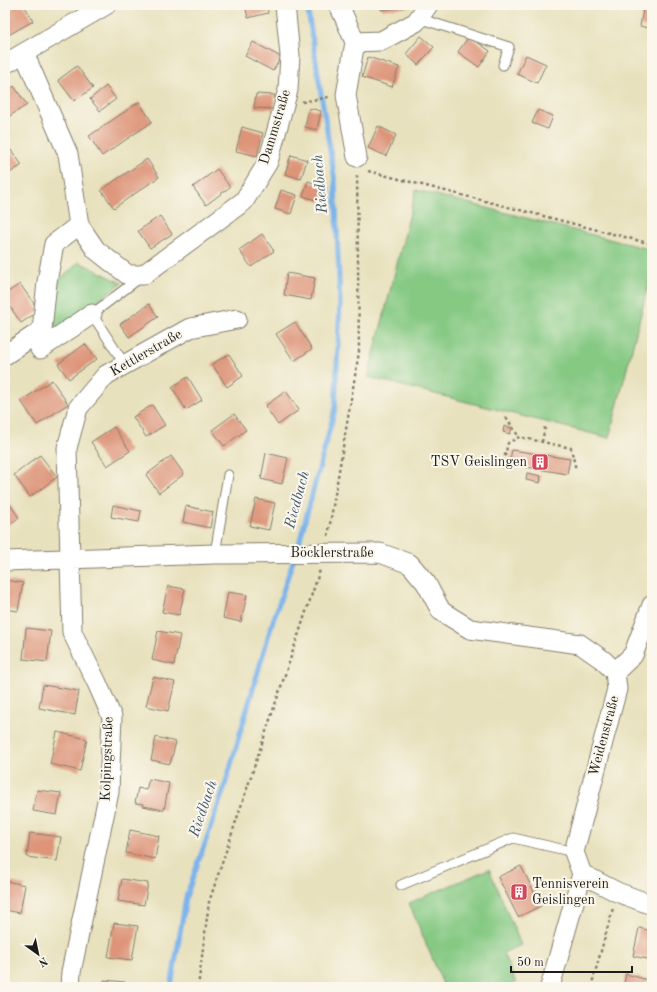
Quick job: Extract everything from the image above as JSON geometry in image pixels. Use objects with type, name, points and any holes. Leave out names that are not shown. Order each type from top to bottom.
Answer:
[{"type":"street","name":"Dammstraße","points":[[136,275],[244,201],[268,162],[288,90],[290,55],[285,5]]},
{"type":"street","points":[[339,5],[355,42],[346,95],[357,162]]},
{"type":"street","points":[[5,64],[97,7]]},
{"type":"street","points":[[355,42],[381,41],[416,22],[423,12]]},
{"type":"street","points":[[24,53],[68,154],[78,225],[96,250],[136,275]]},
{"type":"street","points":[[41,340],[47,282],[54,244],[78,225]]},
{"type":"street","points":[[5,356],[41,340],[92,314]]},
{"type":"street","name":"Kettlerstraße","points":[[70,560],[67,448],[78,408],[106,375],[125,364],[190,328],[237,319]]},
{"type":"street","name":"Böcklerstraße","points":[[5,561],[215,554],[380,553],[410,564],[426,583],[441,611],[470,629],[580,644],[603,660],[615,672]]},
{"type":"street","name":"Kolpingstraße","points":[[70,560],[72,632],[112,717],[109,792],[71,972],[70,987]]},
{"type":"street","points":[[615,672],[633,654],[652,605]]},
{"type":"street","name":"Weidenstraße","points":[[574,852],[617,689],[615,672]]},
{"type":"street","points":[[550,987],[582,874],[574,852]]},
{"type":"street","points":[[582,874],[617,892],[652,905]]},
{"type":"lane","points":[[423,12],[509,47],[503,65]]},
{"type":"lane","points":[[125,364],[92,314],[136,275]]},
{"type":"lane","points":[[215,554],[228,475]]},
{"type":"lane","points":[[401,885],[513,838],[574,852]]},
{"type":"path","points":[[308,101],[327,97]]},
{"type":"path","points":[[198,987],[209,902],[326,553],[359,352],[357,162],[652,244]]},
{"type":"path","points":[[506,417],[518,437]]},
{"type":"path","points":[[542,442],[546,427]]},
{"type":"path","points":[[502,468],[508,443],[518,437],[571,448],[576,470]]},
{"type":"path","points":[[591,987],[617,892]]},
{"type":"green space","points":[[416,190],[652,250],[652,271],[609,438],[368,377]]},
{"type":"green space","points":[[79,262],[122,283],[50,336],[56,283]]},
{"type":"green space","points":[[489,869],[521,945],[503,953],[516,983],[507,987],[436,987],[443,984],[409,903]]},
{"type":"building","points":[[5,5],[24,5],[33,21],[5,37]]},
{"type":"building","points":[[245,5],[267,5],[268,13],[248,18]]},
{"type":"building","points":[[381,5],[407,5],[407,7],[381,10]]},
{"type":"building","points":[[644,5],[652,5],[652,29],[640,26]]},
{"type":"building","points":[[421,36],[434,47],[418,65],[406,54]]},
{"type":"building","points":[[469,36],[490,51],[479,67],[458,52]]},
{"type":"building","points":[[253,42],[281,57],[273,71],[245,56]]},
{"type":"building","points":[[526,55],[546,64],[537,83],[517,74]]},
{"type":"building","points":[[368,57],[399,67],[392,87],[362,77]]},
{"type":"building","points":[[77,66],[93,88],[74,101],[58,80]]},
{"type":"building","points":[[14,86],[27,105],[5,119],[5,93]]},
{"type":"building","points":[[106,86],[116,99],[100,111],[90,99]]},
{"type":"building","points":[[256,94],[275,95],[274,109],[254,108]]},
{"type":"building","points":[[139,102],[152,122],[102,156],[89,136]]},
{"type":"building","points":[[309,108],[321,111],[317,130],[305,127]]},
{"type":"building","points":[[538,110],[553,116],[548,129],[532,123]]},
{"type":"building","points":[[378,126],[396,135],[386,156],[368,148]]},
{"type":"building","points":[[242,127],[263,133],[257,156],[236,151]]},
{"type":"building","points":[[11,150],[22,165],[5,176],[5,154]]},
{"type":"building","points":[[291,155],[307,160],[301,179],[285,174]]},
{"type":"building","points":[[147,159],[159,177],[114,208],[101,190]]},
{"type":"building","points":[[217,169],[230,187],[206,205],[193,187]]},
{"type":"building","points":[[308,181],[327,188],[321,202],[303,196]]},
{"type":"building","points":[[281,190],[297,195],[291,214],[275,209]]},
{"type":"building","points":[[160,216],[172,234],[150,248],[138,231]]},
{"type":"building","points":[[262,234],[274,251],[251,267],[239,250]]},
{"type":"building","points":[[287,273],[315,278],[311,300],[284,295]]},
{"type":"building","points":[[20,284],[39,311],[21,323],[5,299],[5,294]]},
{"type":"building","points":[[149,304],[158,317],[129,337],[120,324]]},
{"type":"building","points":[[295,322],[312,349],[294,361],[276,334]]},
{"type":"building","points":[[85,344],[97,359],[69,379],[58,364]]},
{"type":"building","points":[[229,354],[243,376],[227,387],[212,364]]},
{"type":"building","points":[[188,377],[202,400],[186,410],[172,387]]},
{"type":"building","points":[[52,380],[68,404],[37,425],[21,401]]},
{"type":"building","points":[[286,391],[299,410],[278,425],[265,406]]},
{"type":"building","points":[[152,405],[165,425],[146,437],[133,417]]},
{"type":"building","points":[[234,414],[246,430],[224,446],[212,430]]},
{"type":"building","points":[[504,426],[512,428],[510,434],[503,432]]},
{"type":"building","points":[[114,427],[130,451],[107,466],[91,442]]},
{"type":"building","name":"TSV Geislingen","points":[[512,450],[570,459],[567,474],[509,464]]},
{"type":"building","points":[[266,453],[288,458],[282,484],[261,479]]},
{"type":"building","points":[[40,455],[57,477],[30,497],[14,475]]},
{"type":"building","points":[[171,456],[184,474],[159,493],[146,475]]},
{"type":"building","points":[[527,473],[541,476],[540,483],[526,480]]},
{"type":"building","points":[[6,498],[19,518],[5,527],[5,499]]},
{"type":"building","points":[[256,499],[275,503],[269,530],[250,526]]},
{"type":"building","points":[[113,505],[141,511],[139,522],[111,517]]},
{"type":"building","points":[[186,506],[213,512],[210,528],[183,522]]},
{"type":"building","points":[[5,580],[23,583],[18,611],[5,609]]},
{"type":"building","points":[[168,586],[185,589],[179,615],[162,612]]},
{"type":"building","points":[[228,592],[247,595],[241,622],[223,618]]},
{"type":"building","points":[[26,628],[51,631],[47,662],[23,659]]},
{"type":"building","points":[[158,631],[180,635],[174,665],[152,660]]},
{"type":"building","points":[[153,677],[175,682],[168,711],[146,706]]},
{"type":"building","points":[[43,685],[79,691],[75,715],[39,708]]},
{"type":"building","points":[[57,732],[87,739],[80,771],[50,764]]},
{"type":"building","points":[[156,737],[176,742],[170,764],[151,760]]},
{"type":"building","points":[[149,779],[169,783],[164,810],[135,803],[138,788],[146,790]]},
{"type":"building","points":[[37,790],[61,793],[57,815],[33,811]]},
{"type":"building","points":[[130,830],[159,836],[155,859],[126,853]]},
{"type":"building","points":[[30,833],[61,837],[57,861],[27,857]]},
{"type":"building","name":"Tennisverein Geislingen","points":[[521,866],[541,906],[518,917],[498,877]]},
{"type":"building","points":[[122,879],[148,883],[144,905],[118,901]]},
{"type":"building","points":[[5,881],[25,885],[20,913],[5,910]]},
{"type":"building","points":[[114,923],[138,926],[132,960],[108,957]]},
{"type":"building","points":[[639,928],[652,931],[652,960],[633,956]]},
{"type":"building","points":[[626,974],[648,980],[646,987],[623,987]]},
{"type":"building","points":[[104,980],[125,982],[125,987],[103,987]]},
{"type":"waterway","name":"Riedbach","points":[[297,551],[335,409],[340,303],[335,181],[307,5]]},
{"type":"waterway","name":"Riedbach","points":[[171,987],[186,897],[223,792],[271,627],[294,558]]},
{"type":"place","name":"TSV Geislingen","points":[[540,462]]},
{"type":"place","name":"Tennisverein Geislingen","points":[[519,892]]}]
